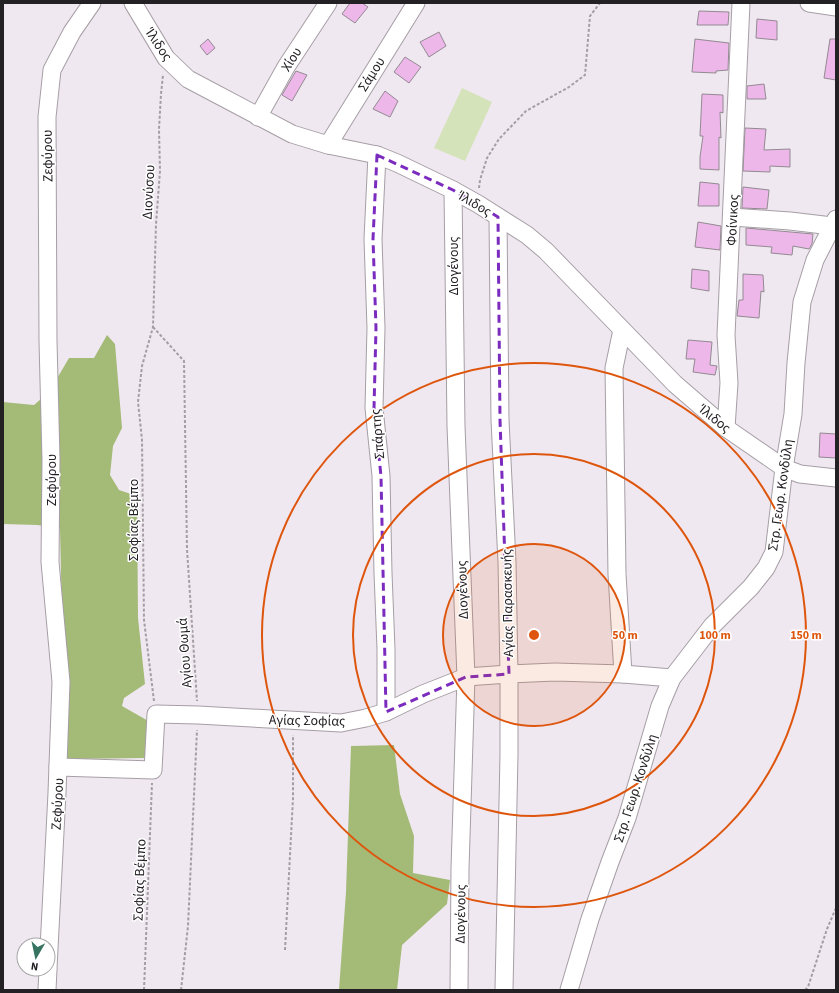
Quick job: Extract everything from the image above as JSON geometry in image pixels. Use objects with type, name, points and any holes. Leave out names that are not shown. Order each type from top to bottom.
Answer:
[{"type":"street","name":"Ζεφύρου","points":[[50,937],[61,682],[50,562],[51,460],[48,341],[47,117],[52,70],[72,32],[92,3]]},
{"type":"street","name":"Ίλιδος","points":[[133,3],[166,58],[188,79],[292,134],[328,145],[377,156],[398,163],[478,204],[527,235],[546,251],[675,384],[726,428],[784,468],[800,474],[836,478]]},
{"type":"street","name":"Χίου","points":[[258,117],[286,67],[328,3]]},
{"type":"street","name":"Σάμου","points":[[328,145],[416,3]]},
{"type":"street","points":[[809,3],[836,7]]},
{"type":"street","name":"Φοίνικος","points":[[726,428],[728,384],[726,335],[741,7]]},
{"type":"street","name":"Σπάρτης","points":[[377,156],[373,239],[376,328],[374,408],[381,476],[386,649],[386,712]]},
{"type":"street","name":"Διογένους","points":[[453,190],[456,426],[466,677],[459,990]]},
{"type":"street","name":"Αγίας Παρασκευής","points":[[498,217],[500,420],[507,562],[509,674],[509,762],[504,990]]},
{"type":"street","points":[[732,217],[834,223]]},
{"type":"street","name":"Στρ. Γεωρ. Κονδύλη","points":[[570,990],[590,919],[627,818],[660,706],[672,678],[712,626],[751,587],[766,568],[774,552],[784,468],[793,414],[802,302],[816,260],[834,223]]},
{"type":"street","points":[[622,330],[614,368],[614,375],[618,574],[623,674]]},
{"type":"street","name":"Αγίας Σοφίας","points":[[156,714],[341,722],[366,718],[386,712],[423,694],[466,677],[555,672],[623,674],[672,678]]},
{"type":"street","points":[[58,767],[153,770],[156,714]]},
{"type":"street","name":"Ζεφύρου","points":[[47,990],[48,977]]},
{"type":"path","points":[[478,204],[480,180],[487,158],[499,139],[526,111],[569,87],[585,75],[590,16],[600,3]]},
{"type":"path","name":"Διονύσου","points":[[153,327],[156,224],[160,171],[159,122],[166,58]]},
{"type":"path","name":"Σοφίας Βέμπο","points":[[153,327],[142,366],[138,402],[142,440],[144,620],[156,714]]},
{"type":"path","name":"Αγίου Θωμά","points":[[153,327],[184,361],[187,549],[198,715],[188,926],[181,990]]},
{"type":"path","points":[[285,950],[293,798],[294,721]]},
{"type":"path","name":"Σοφίας Βέμπο","points":[[144,990],[153,770]]},
{"type":"path","points":[[805,990],[808,987],[827,929],[836,908]]},
{"type":"path","points":[[603,990],[608,990]]},
{"type":"highlighted area","points":[[377,155],[453,190],[498,217],[500,420],[509,674],[466,677],[386,712],[381,476],[374,408],[376,328],[373,239]]},
{"type":"green space","points":[[462,88],[492,102],[465,161],[434,148]]},
{"type":"green space","points":[[107,335],[115,344],[122,428],[113,446],[110,475],[119,490],[137,496],[138,618],[145,684],[124,698],[122,706],[150,722],[145,758],[65,759],[60,528],[37,525],[3,524],[3,402],[34,405],[49,392],[69,358],[94,358]]},
{"type":"green space","points":[[394,745],[400,794],[414,836],[413,873],[450,880],[447,904],[402,945],[397,990],[339,990],[346,892],[351,746]]},
{"type":"building","points":[[350,3],[362,3],[368,7],[355,23],[342,14]]},
{"type":"building","points":[[699,11],[729,12],[728,25],[697,25]]},
{"type":"building","points":[[757,19],[777,21],[777,40],[756,38]]},
{"type":"building","points":[[439,32],[446,46],[429,57],[420,42]]},
{"type":"building","points":[[208,39],[215,48],[207,55],[200,46]]},
{"type":"building","points":[[695,39],[729,43],[728,70],[716,71],[716,73],[692,72]]},
{"type":"building","points":[[830,39],[836,39],[836,80],[824,78]]},
{"type":"building","points":[[405,57],[421,67],[409,83],[394,72]]},
{"type":"building","points":[[296,71],[307,75],[292,101],[282,95]]},
{"type":"building","points":[[764,84],[766,99],[747,99],[747,86]]},
{"type":"building","points":[[385,91],[398,101],[390,117],[373,109]]},
{"type":"building","points":[[702,94],[723,95],[723,113],[720,112],[721,138],[719,137],[719,170],[700,169],[703,136],[700,136]]},
{"type":"building","points":[[745,128],[766,129],[764,150],[790,149],[790,167],[770,166],[770,172],[743,171]]},
{"type":"building","points":[[700,182],[719,184],[719,206],[698,206]]},
{"type":"building","points":[[743,187],[769,190],[767,209],[742,208]]},
{"type":"building","points":[[698,222],[721,226],[720,250],[695,247]]},
{"type":"building","points":[[746,228],[813,234],[812,244],[809,249],[793,246],[792,255],[771,253],[772,247],[746,245]]},
{"type":"building","points":[[692,269],[709,271],[709,291],[691,288]]},
{"type":"building","points":[[743,274],[763,275],[764,292],[761,291],[759,318],[737,316],[739,300],[743,300]]},
{"type":"building","points":[[688,340],[712,342],[710,365],[717,366],[715,375],[693,372],[695,359],[686,359]]},
{"type":"building","points":[[820,433],[836,434],[836,458],[819,457]]}]
